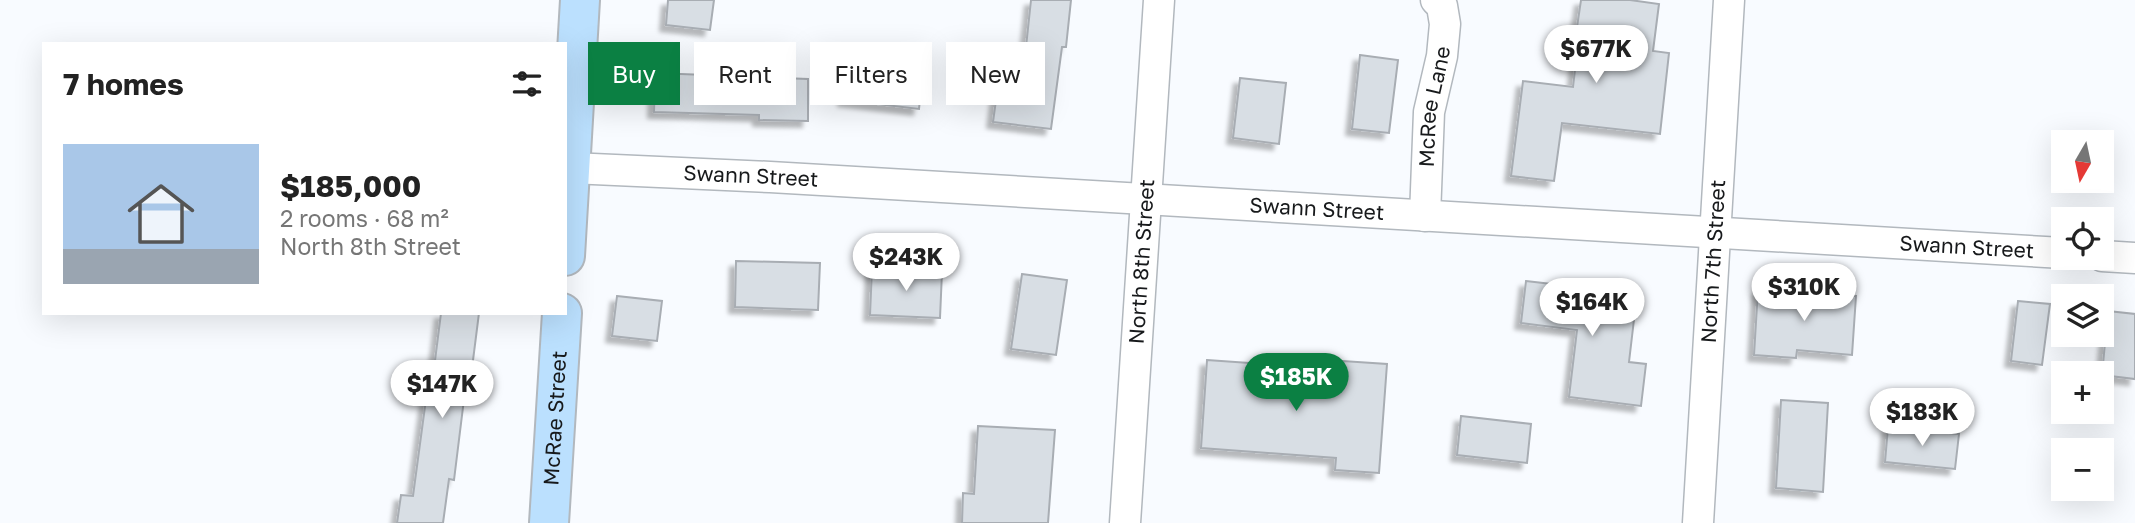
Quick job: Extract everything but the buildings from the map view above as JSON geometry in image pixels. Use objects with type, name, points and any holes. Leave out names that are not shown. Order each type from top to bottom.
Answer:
[{"type":"street","points":[[567,220],[580,0]]},
{"type":"street","name":"North 8th Street","points":[[1125,523],[1158,0]]},
{"type":"street","name":"McRee Lane","points":[[1424,216],[1429,112],[1442,56],[1445,24],[1442,6],[1436,0]]},
{"type":"street","name":"North 7th Street","points":[[1698,523],[1729,0]]},
{"type":"street","name":"Swann Street","points":[[570,167],[2051,253]]},
{"type":"street","points":[[2114,257],[2135,258]]},
{"type":"street","name":"McRae Street","points":[[549,523],[562,315]]}]
